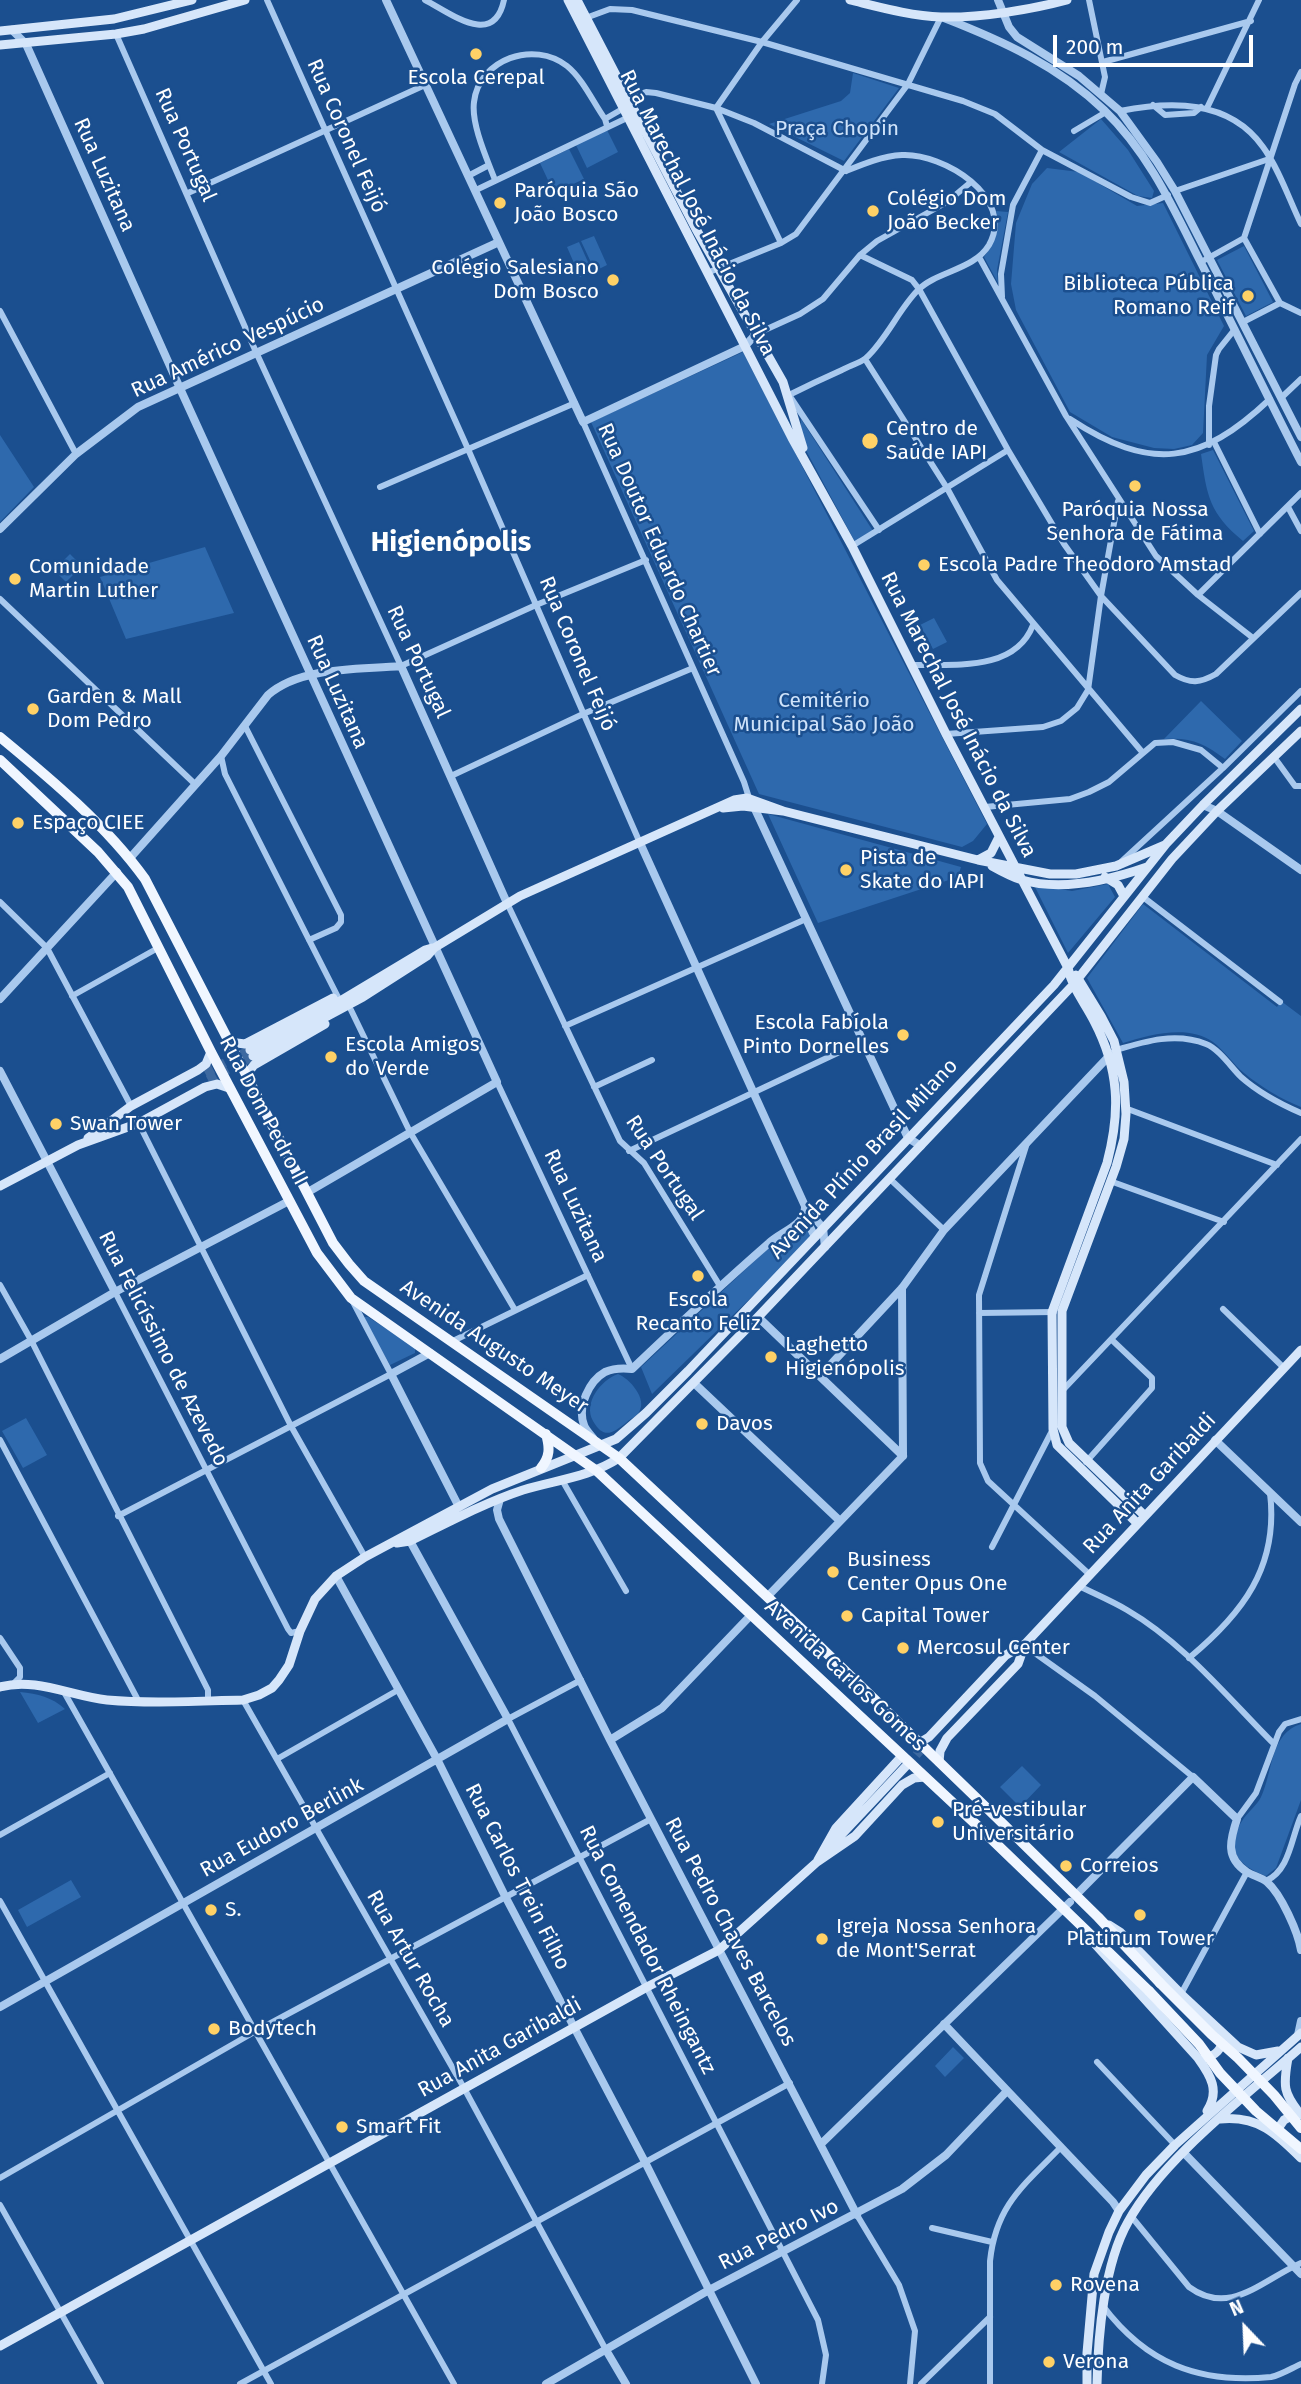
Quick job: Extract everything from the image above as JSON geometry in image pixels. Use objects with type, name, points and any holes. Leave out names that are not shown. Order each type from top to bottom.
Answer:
[{"type":"main road","points":[[0,31],[114,19],[192,0]]},
{"type":"main road","points":[[0,45],[144,29],[245,0]]},
{"type":"main road","name":"Rua Marechal José Inácio da Silva","points":[[568,0],[582,19],[628,107],[789,395],[798,435],[812,467],[814,479]]},
{"type":"main road","name":"Rua Marechal José Inácio da Silva","points":[[577,0],[582,19]]},
{"type":"main road","points":[[850,0],[885,9],[941,17],[1003,12],[1021,5],[1067,0]]},
{"type":"main road","name":"Rua Marechal José Inácio da Silva","points":[[628,107],[707,273],[792,438],[852,546],[1015,868],[1075,982],[1101,1016],[1124,1082],[1121,1107],[1124,1139],[1106,1179],[1057,1312]]},
{"type":"main road","points":[[676,212],[685,207]]},
{"type":"main road","points":[[789,395],[786,407],[792,438]]},
{"type":"main road","name":"Avenida Plínio Brasil Milano","points":[[0,1687],[13,1684],[34,1685],[103,1699],[139,1702],[243,1700],[265,1692],[279,1680],[289,1665],[300,1631],[315,1599],[336,1576],[365,1557],[492,1489],[576,1456],[597,1441],[615,1439],[646,1413],[1068,968],[1166,844],[1301,709]]},
{"type":"main road","name":"Avenida Plínio Brasil Milano","points":[[386,1546],[410,1541],[500,1499],[597,1471],[619,1458],[758,1317],[1075,982],[1172,859],[1217,811],[1301,731]]},
{"type":"main road","name":"Rua Dom Pedro II","points":[[0,737],[78,806],[130,859],[145,879],[333,1243],[364,1281]]},
{"type":"main road","name":"Rua Dom Pedro II","points":[[0,760],[117,872],[128,887],[229,1088],[317,1253],[351,1298]]},
{"type":"main road","points":[[229,1042],[245,1044],[363,997],[427,956],[434,948],[507,903],[734,800],[747,797],[783,811]]},
{"type":"main road","points":[[711,811],[727,807],[783,811],[978,860],[1050,874],[1076,874],[1116,866],[1166,844]]},
{"type":"main road","points":[[978,860],[991,853],[999,837]]},
{"type":"main road","points":[[978,860],[1022,880],[1079,884],[1172,859]]},
{"type":"main road","points":[[1105,877],[1118,885],[1124,896]]},
{"type":"main road","points":[[247,1074],[254,1065],[391,970],[425,950],[434,948]]},
{"type":"main road","points":[[427,956],[439,959]]},
{"type":"main road","points":[[251,1053],[344,1003]]},
{"type":"main road","points":[[106,1130],[131,1106],[198,1070],[206,1064],[211,1052]]},
{"type":"main road","points":[[0,1186],[206,1077],[137,1121]]},
{"type":"main road","points":[[106,1130],[137,1121],[205,1087],[217,1084],[229,1088]]},
{"type":"main road","name":"Avenida Augusto Meyer","points":[[364,1281],[597,1441]]},
{"type":"main road","name":"Avenida Augusto Meyer","points":[[351,1298],[576,1456]]},
{"type":"main road","points":[[1057,1312],[1064,1436],[1083,1465],[1137,1523]]},
{"type":"main road","points":[[1057,1312],[1053,1429],[1057,1445],[1144,1515]]},
{"type":"main road","name":"Rua Anita Garibaldi","points":[[923,1743],[1006,1655],[1026,1643],[1301,1350]]},
{"type":"main road","points":[[541,1468],[547,1460],[547,1434]]},
{"type":"main road","name":"Avenida Carlos Gomes","points":[[597,1441],[619,1458],[923,1743],[1070,1902],[1083,1928],[1209,2073],[1215,2090],[1213,2102],[1203,2118]]},
{"type":"main road","name":"Avenida Carlos Gomes","points":[[576,1456],[597,1471],[904,1760],[1070,1902],[1120,1932],[1222,2035],[1238,2047],[1256,2055],[1283,2049]]},
{"type":"main road","name":"Rua Anita Garibaldi","points":[[939,1762],[940,1751],[947,1738],[1018,1664],[1026,1643]]},
{"type":"main road","name":"Rua Anita Garibaldi","points":[[817,1862],[836,1828],[904,1760]]},
{"type":"main road","name":"Rua Anita Garibaldi","points":[[0,2346],[575,2026],[719,1950],[817,1862],[855,1836],[902,1785],[914,1777],[925,1777]]},
{"type":"main road","name":"Avenida Carlos Gomes","points":[[1098,1917],[1160,1983],[1265,2086],[1301,2129]]},
{"type":"main road","name":"Avenida Carlos Gomes","points":[[1083,1928],[1149,1991],[1256,2111],[1301,2149]]},
{"type":"main road","points":[[1087,2384],[1094,2274],[1118,2207],[1203,2118],[1300,2034]]},
{"type":"main road","points":[[1198,2058],[1208,2057],[1219,2051],[1222,2035]]},
{"type":"main road","points":[[1275,2133],[1287,2117],[1300,2114],[1285,2092],[1284,2078],[1296,2053]]},
{"type":"main road","points":[[1097,2384],[1103,2306],[1119,2240],[1129,2219],[1147,2191],[1184,2153],[1296,2053]]},
{"type":"main road","points":[[1219,2120],[1241,2119],[1275,2133],[1301,2158]]},
{"type":"main road","points":[[1089,2325],[1094,2306],[1103,2306]]},
{"type":"street","name":"Rua Coronel Feijó","points":[[267,0],[696,967],[805,1206],[823,1228]]},
{"type":"street","name":"Rua Doutor Eduardo Chartier","points":[[386,0],[575,403],[744,782],[747,797],[908,1138]]},
{"type":"street","points":[[425,0],[472,24],[484,26],[493,23],[501,12],[504,0]]},
{"type":"street","points":[[716,108],[762,42],[797,0]]},
{"type":"street","points":[[998,0],[1017,37],[1079,76],[1120,111],[1209,257],[1301,437]]},
{"type":"street","points":[[1089,0],[1103,62],[1105,84],[1094,101]]},
{"type":"street","points":[[1204,107],[1251,21],[1259,0]]},
{"type":"street","points":[[582,19],[610,9],[632,10],[762,42],[963,101],[995,114],[1042,150],[1131,197],[1150,203],[1269,159]]},
{"type":"street","points":[[707,273],[781,243],[796,234],[846,171],[908,85],[941,17],[1014,47],[1055,70],[1106,112],[1162,178]]},
{"type":"street","points":[[1103,62],[1251,21]]},
{"type":"street","name":"Rua Luzitana","points":[[12,30],[26,44],[439,959],[632,1369]]},
{"type":"street","name":"Rua Portugal","points":[[116,34],[256,352],[507,903],[620,1141],[643,1163],[720,1286]]},
{"type":"street","points":[[495,180],[475,119],[474,101],[483,80],[494,67],[510,57],[525,53],[546,55],[566,65],[577,77],[606,122]]},
{"type":"street","points":[[1201,262],[1244,238],[1301,72]]},
{"type":"street","points":[[188,193],[425,85]]},
{"type":"street","points":[[476,190],[606,122],[646,92],[716,108],[754,122],[846,171],[871,161],[902,155],[928,157],[971,181],[993,206],[996,219],[991,239],[979,257],[919,289],[865,359],[789,395],[879,530]]},
{"type":"street","points":[[1120,111],[1153,105],[1204,107],[1236,120],[1260,143],[1301,224]]},
{"type":"street","points":[[716,108],[781,243]]},
{"type":"street","points":[[1074,131],[1106,112]]},
{"type":"street","points":[[1002,300],[1001,274],[1013,205],[1042,150]]},
{"type":"street","points":[[468,176],[489,165]]},
{"type":"street","points":[[583,422],[745,346],[756,334],[800,314],[823,299],[860,255],[877,241],[947,202],[971,181]]},
{"type":"street","points":[[1171,193],[1201,262],[1301,461]]},
{"type":"street","points":[[1244,238],[1280,303],[1301,313]]},
{"type":"street","name":"Rua Américo Vespúcio","points":[[0,529],[76,454],[138,407],[499,242]]},
{"type":"street","points":[[860,255],[912,280],[919,289],[1008,450],[1064,544],[1101,596],[1175,674],[1186,681],[1195,682],[1216,674],[1301,593]]},
{"type":"street","points":[[979,257],[1066,416],[1118,501],[1156,556],[1198,595],[1253,638]]},
{"type":"street","points":[[1243,322],[1280,303]]},
{"type":"street","points":[[0,311],[76,454]]},
{"type":"street","points":[[1235,329],[1216,355],[1209,406],[1212,444],[1260,534]]},
{"type":"street","points":[[865,359],[947,488],[997,580],[1143,753]]},
{"type":"street","points":[[1256,371],[1265,366]]},
{"type":"street","points":[[1281,398],[1301,379]]},
{"type":"street","points":[[1066,416],[1098,437],[1146,454],[1191,452],[1212,444],[1247,421],[1270,400]]},
{"type":"street","points":[[380,487],[575,403]]},
{"type":"street","points":[[852,546],[1008,450]]},
{"type":"street","points":[[1198,595],[1301,494]]},
{"type":"street","points":[[946,734],[1044,727],[1061,721],[1077,708],[1088,690],[1118,501]]},
{"type":"street","points":[[1288,508],[1301,531]]},
{"type":"street","points":[[130,859],[221,757],[268,695],[277,688],[310,674],[401,666],[536,605],[646,560]]},
{"type":"street","points":[[0,600],[196,785]]},
{"type":"street","points":[[913,665],[980,663],[994,660],[1018,648],[1029,636],[1033,625]]},
{"type":"street","points":[[451,776],[583,714],[693,668]]},
{"type":"street","points":[[1116,866],[1223,768],[1301,691]]},
{"type":"street","points":[[245,726],[341,915],[341,922],[335,928],[309,940]]},
{"type":"street","points":[[985,807],[1070,799],[1109,782],[1155,743],[1173,742],[1201,750],[1223,768]]},
{"type":"street","points":[[221,757],[225,774],[410,1132],[515,1310]]},
{"type":"street","points":[[1274,757],[1294,786],[1301,786]]},
{"type":"street","points":[[208,771],[225,774]]},
{"type":"street","points":[[1203,805],[1217,811],[1301,870]]},
{"type":"street","points":[[0,999],[117,872]]},
{"type":"street","points":[[1143,897],[1280,1002]]},
{"type":"street","points":[[0,902],[47,948],[131,1106]]},
{"type":"street","points":[[565,1026],[806,919]]},
{"type":"street","points":[[72,996],[158,948]]},
{"type":"street","points":[[820,1376],[902,1288],[944,1230],[1113,1052],[1143,1042],[1168,1038],[1209,1044],[1243,1079],[1280,1104],[1301,1113]]},
{"type":"street","points":[[629,1151],[863,1041]]},
{"type":"street","points":[[594,1087],[652,1060]]},
{"type":"street","name":"Rua Felicíssimo de Azevedo","points":[[0,1071],[288,1629],[292,1633],[300,1631]]},
{"type":"street","points":[[308,1192],[497,1082]]},
{"type":"street","points":[[1121,1107],[1277,1165]]},
{"type":"street","points":[[137,1121],[291,1426],[365,1557]]},
{"type":"street","points":[[908,1138],[921,1146]]},
{"type":"street","points":[[1029,1139],[979,1295],[980,1463],[988,1481],[1089,1574]]},
{"type":"street","points":[[1062,1391],[1301,1139]]},
{"type":"street","points":[[890,1179],[944,1230]]},
{"type":"street","points":[[1106,1179],[1224,1222]]},
{"type":"street","points":[[0,1359],[115,1292],[289,1201]]},
{"type":"street","points":[[597,1441],[584,1425],[582,1412],[584,1397],[603,1373],[612,1369],[632,1369],[776,1236],[799,1222],[805,1212],[805,1206]]},
{"type":"street","points":[[799,1222],[810,1227],[815,1237]]},
{"type":"street","points":[[823,1228],[825,1247]]},
{"type":"street","points":[[453,1341],[588,1275]]},
{"type":"street","points":[[0,1285],[31,1340],[208,1690],[208,1701]]},
{"type":"street","points":[[767,1597],[903,1457],[902,1288]]},
{"type":"street","name":"Rua Dom Pedro II","points":[[351,1298],[459,1507]]},
{"type":"street","points":[[1223,1309],[1284,1368]]},
{"type":"street","points":[[979,1313],[1057,1312]]},
{"type":"street","points":[[758,1317],[903,1457]]},
{"type":"street","points":[[1083,1465],[1152,1388],[1152,1378],[1112,1340]]},
{"type":"street","points":[[118,1516],[430,1353]]},
{"type":"street","points":[[694,1383],[840,1521]]},
{"type":"street","points":[[992,1547],[1053,1429]]},
{"type":"street","points":[[0,1440],[139,1702]]},
{"type":"street","points":[[1215,1440],[1301,1522]]},
{"type":"street","points":[[562,1480],[626,1591]]},
{"type":"street","points":[[1189,1658],[1234,1616],[1251,1594],[1262,1569],[1270,1533],[1270,1492]]},
{"type":"street","name":"Rua Pedro Chaves Barcelos","points":[[500,1499],[497,1510],[499,1519],[610,1740],[857,2215],[900,2285],[915,2330],[910,2384]]},
{"type":"street","name":"Rua Comendador Rheingantz","points":[[410,1541],[508,1719],[818,2320],[826,2355],[822,2384]]},
{"type":"street","name":"Rua Carlos Trein Filho","points":[[336,1576],[438,1760],[756,2384]]},
{"type":"street","points":[[1078,1586],[1127,1610],[1161,1634],[1189,1658],[1274,1744]]},
{"type":"street","points":[[610,1740],[662,1708],[751,1615]]},
{"type":"street","points":[[0,1639],[20,1668],[20,1677],[13,1684]]},
{"type":"street","points":[[1026,1643],[1032,1651],[1095,1696],[1193,1777],[1237,1819]]},
{"type":"street","name":"Rua Eudoro Berlink","points":[[0,2007],[581,1680]]},
{"type":"street","points":[[276,1759],[398,1690]]},
{"type":"street","points":[[64,1692],[454,2384]]},
{"type":"street","name":"Rua Artur Rocha","points":[[243,1700],[464,2088],[626,2384]]},
{"type":"street","points":[[1301,1719],[1285,1724],[1274,1744],[1256,1793],[1237,1819],[1230,1840],[1234,1860],[1247,1872],[1266,1881],[1281,1903],[1299,1939],[1301,1950]]},
{"type":"street","points":[[0,1835],[110,1773]]},
{"type":"street","points":[[821,2144],[1070,1902],[1193,1777]]},
{"type":"street","points":[[1266,1881],[1275,1877],[1283,1867],[1301,1816]]},
{"type":"street","points":[[0,2178],[256,2031],[651,1819]]},
{"type":"street","points":[[1181,1994],[1247,1872]]},
{"type":"street","points":[[0,1901],[271,2384]]},
{"type":"street","points":[[1300,2034],[1301,2021]]},
{"type":"street","points":[[944,2024],[1118,2207]]},
{"type":"street","points":[[1097,2062],[1175,2145]]},
{"type":"street","points":[[240,2384],[790,2083]]},
{"type":"street","name":"Rua Pedro Ivo","points":[[546,2384],[709,2290],[785,2253],[902,2189],[946,2155],[1007,2091]]},
{"type":"street","points":[[990,2384],[992,2242],[1003,2211],[1013,2196],[1061,2147]]},
{"type":"street","points":[[1184,2153],[1298,2265],[1301,2274]]},
{"type":"street","points":[[0,2205],[101,2384]]},
{"type":"street","points":[[1129,2219],[1139,2227],[1189,2287],[1200,2295],[1213,2299],[1226,2300],[1241,2295],[1298,2265]]},
{"type":"street","points":[[932,2228],[992,2242]]},
{"type":"street","points":[[1103,2306],[1136,2345],[1177,2372],[1226,2383],[1273,2377],[1301,2364]]},
{"type":"street","points":[[921,2384],[990,2316]]},
{"type":"street","points":[[1101,2327],[1109,2323],[1116,2324]]},
{"type":"green space","name":"Praça Chopin","points":[[853,73],[899,88],[844,161],[769,124],[841,101],[850,93]]},
{"type":"green space","points":[[1101,119],[1128,150],[1154,191],[1152,198],[1138,196],[1059,152]]},
{"type":"green space","points":[[607,130],[618,152],[587,168],[576,145]]},
{"type":"green space","points":[[569,149],[584,179],[554,193],[540,163]]},
{"type":"green space","points":[[1047,168],[1079,172],[1137,206],[1163,203],[1224,326],[1207,355],[1203,433],[1192,445],[1174,449],[1154,448],[1112,437],[1070,412],[1016,310],[1011,284],[1016,223],[1032,184]]},
{"type":"green space","points":[[996,211],[1008,212],[997,270],[998,283],[984,257],[996,236]]},
{"type":"green space","points":[[594,236],[607,265],[595,271],[581,241]]},
{"type":"green space","points":[[579,242],[592,271],[580,277],[567,247]]},
{"type":"green space","points":[[1244,246],[1273,302],[1246,316],[1217,260]]},
{"type":"green space","name":"Cemitério Municipal São João","points":[[743,352],[987,824],[973,841],[962,847],[759,794],[591,422]]},
{"type":"green space","points":[[801,419],[873,531],[855,542],[801,441]]},
{"type":"green space","points":[[0,435],[34,487],[0,522]]},
{"type":"green space","points":[[1213,450],[1254,531],[1243,541],[1223,522],[1208,493],[1201,454]]},
{"type":"green space","points":[[205,547],[234,613],[126,639],[100,577]]},
{"type":"green space","points":[[70,554],[82,566],[66,582],[54,570]]},
{"type":"green space","points":[[934,618],[947,642],[933,649],[920,625]]},
{"type":"green space","points":[[1201,701],[1242,741],[1225,759],[1197,742],[1164,739]]},
{"type":"green space","points":[[768,814],[961,867],[958,877],[818,923]]},
{"type":"green space","points":[[1108,884],[1115,897],[1068,953],[1034,885],[1072,891]]},
{"type":"green space","points":[[1143,904],[1277,1007],[1281,1001],[1301,1016],[1301,1107],[1257,1083],[1213,1042],[1192,1033],[1168,1033],[1123,1043],[1087,978]]},
{"type":"green space","points":[[796,1227],[806,1228],[810,1235],[808,1242],[652,1394],[641,1367],[777,1240]]},
{"type":"green space","points":[[365,1317],[415,1347],[415,1353],[390,1365],[364,1320]]},
{"type":"green space","points":[[618,1374],[636,1390],[641,1407],[637,1415],[622,1426],[613,1432],[605,1433],[593,1421],[590,1407],[600,1387]]},
{"type":"green space","points":[[26,1418],[47,1455],[23,1468],[2,1431]]},
{"type":"green space","points":[[20,1692],[44,1697],[65,1709],[38,1723]]},
{"type":"green space","points":[[1301,1724],[1301,1800],[1276,1868],[1266,1876],[1247,1866],[1236,1854],[1235,1838],[1244,1818],[1261,1797],[1278,1744],[1291,1729]]},
{"type":"green space","points":[[1022,1766],[1041,1785],[1020,1807],[1000,1787]]},
{"type":"green space","points":[[71,1880],[81,1897],[27,1927],[18,1910]]},
{"type":"green space","points":[[953,2047],[964,2058],[945,2077],[935,2066]]},
{"type":"tunnel","points":[[205,1073],[250,1050]]},
{"type":"tunnel","points":[[208,1080],[253,1056]]},
{"type":"tunnel","points":[[907,1765],[927,1743]]},
{"type":"place","name":"Escola Cerepal","points":[[476,54]]},
{"type":"place","name":"Paróquia São João Bosco","points":[[500,203]]},
{"type":"place","name":"Colégio Dom João Becker","points":[[873,211]]},
{"type":"place","name":"Colégio Salesiano Dom Bosco","points":[[613,280]]},
{"type":"place","name":"Biblioteca Pública Romano Reif","points":[[1248,296]]},
{"type":"place","name":"Centro de Saúde IAPI","points":[[870,441]]},
{"type":"place","name":"Paróquia Nossa Senhora de Fátima","points":[[1135,486]]},
{"type":"place","name":"Escola Padre Theodoro Amstad","points":[[924,565]]},
{"type":"place","name":"Comunidade Martin Luther","points":[[15,579]]},
{"type":"place","name":"Garden & Mall Dom Pedro","points":[[33,709]]},
{"type":"place","name":"Espaço CIEE","points":[[18,823]]},
{"type":"place","name":"Pista de Skate do IAPI","points":[[846,870]]},
{"type":"place","name":"Escola Fabíola Pinto Dornelles","points":[[903,1035]]},
{"type":"place","name":"Escola Amigos do Verde","points":[[331,1057]]},
{"type":"place","name":"Swan Tower","points":[[56,1124]]},
{"type":"place","name":"Escola Recanto Feliz","points":[[698,1276]]},
{"type":"place","name":"Laghetto Higienópolis","points":[[771,1357]]},
{"type":"place","name":"Davos","points":[[702,1424]]},
{"type":"place","name":"Business Center Opus One","points":[[833,1572]]},
{"type":"place","name":"Capital Tower","points":[[847,1616]]},
{"type":"place","name":"Mercosul Center","points":[[903,1648]]},
{"type":"place","name":"Pré-vestibular Universitário","points":[[938,1822]]},
{"type":"place","name":"Correios","points":[[1066,1866]]},
{"type":"place","name":"S.","points":[[211,1910]]},
{"type":"place","name":"Platinum Tower","points":[[1140,1915]]},
{"type":"place","name":"Igreja Nossa Senhora de Mont'Serrat","points":[[822,1939]]},
{"type":"place","name":"Bodytech","points":[[214,2029]]},
{"type":"place","name":"Smart Fit","points":[[342,2127]]},
{"type":"place","name":"Rovena","points":[[1056,2285]]},
{"type":"place","name":"Verona","points":[[1049,2362]]},
{"type":"district","name":"Higienópolis","points":[[451,543]]}]
